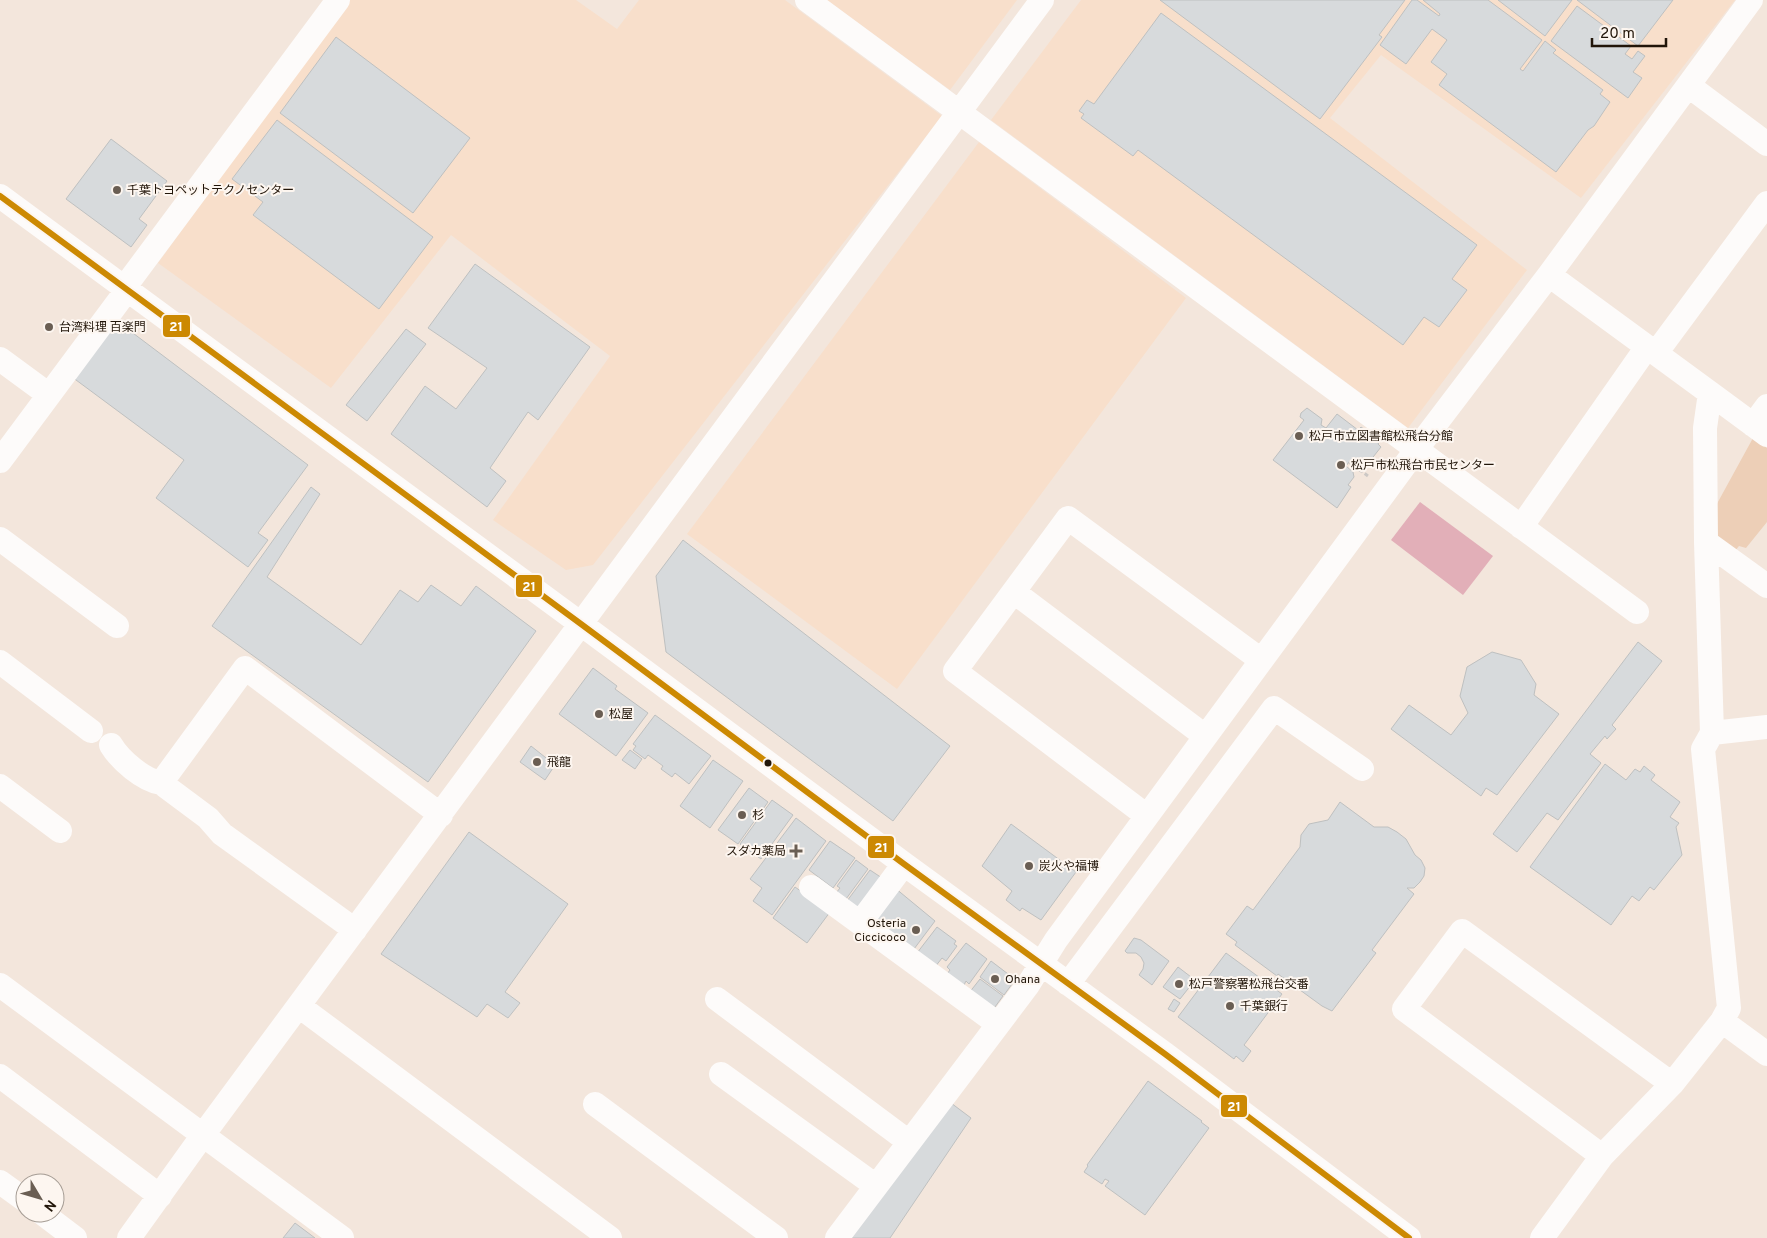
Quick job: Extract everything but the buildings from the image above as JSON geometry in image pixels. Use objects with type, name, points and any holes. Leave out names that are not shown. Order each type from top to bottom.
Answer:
[{"type":"street","points":[[0,461],[338,0]]},
{"type":"street","points":[[807,0],[1637,612]]},
{"type":"street","points":[[129,1238],[203,1135],[1042,0]]},
{"type":"street","points":[[837,1238],[998,1024],[1056,940],[1205,736],[1416,450],[1549,275],[1751,0]]},
{"type":"street","points":[[1689,86],[1767,144]]},
{"type":"street","points":[[0,196],[904,864],[1165,1054],[1409,1238]]},
{"type":"street","points":[[1520,527],[1652,350],[1767,203]]},
{"type":"street","points":[[1549,275],[1760,430],[1767,406]]},
{"type":"street","points":[[0,360],[49,395]]},
{"type":"street","points":[[1542,1238],[1602,1156],[1672,1084],[1722,1021],[1729,1008],[1703,749],[1712,733],[1706,542],[1705,428],[1710,393]]},
{"type":"street","points":[[1147,816],[955,671],[1068,518],[1261,660]]},
{"type":"street","points":[[0,539],[117,626]]},
{"type":"street","points":[[1706,542],[1767,586]]},
{"type":"street","points":[[1014,592],[1205,736]]},
{"type":"street","points":[[0,662],[91,730]]},
{"type":"street","points":[[160,783],[245,668],[441,815]]},
{"type":"street","points":[[1068,984],[1274,708],[1362,769]]},
{"type":"street","points":[[1712,733],[1767,727]]},
{"type":"street","points":[[110,745],[117,756],[151,782],[160,783],[208,818],[222,834],[355,930]]},
{"type":"street","points":[[0,786],[60,831]]},
{"type":"street","points":[[860,923],[904,864]]},
{"type":"street","points":[[811,887],[998,1024]]},
{"type":"street","points":[[1602,1156],[1404,1009],[1462,931],[1672,1084]]},
{"type":"street","points":[[0,987],[342,1238]]},
{"type":"street","points":[[717,999],[910,1142]]},
{"type":"street","points":[[299,1006],[610,1238]]},
{"type":"street","points":[[1722,1021],[1767,1054]]},
{"type":"street","points":[[721,1074],[876,1186]]},
{"type":"street","points":[[0,1076],[160,1196]]},
{"type":"street","points":[[595,1104],[776,1238]]},
{"type":"street","points":[[0,1182],[15,1193]]},
{"type":"street","points":[[55,1223],[75,1238]]},
{"type":"shaded area","points":[[350,0],[576,0],[617,29],[639,0],[785,0],[942,116],[593,565],[566,570],[493,520],[610,356],[451,235],[331,388],[158,263]]},
{"type":"shaded area","points":[[827,0],[1017,0],[950,90]]},
{"type":"shaded area","points":[[1081,0],[1735,0],[1581,198],[1381,55],[1330,118],[1527,270],[1408,428],[991,120]]},
{"type":"shaded area","points":[[979,142],[1186,298],[897,689],[687,534]]},
{"type":"shaded area","points":[[1753,438],[1767,448],[1767,522],[1746,548],[1739,546],[1734,552],[1719,541],[1713,511]]},
{"type":"shaded area","points":[[1420,502],[1493,556],[1463,595],[1391,540]]},
{"type":"transit line","name":"21","points":[[0,196],[904,864],[1165,1054],[1409,1238]]},
{"type":"place","name":"千葉トヨペットテクノセンター","points":[[117,190]]},
{"type":"place","name":"台湾料理 百楽門","points":[[49,327]]},
{"type":"place","name":"松戸市立図書館松飛台分館","points":[[1299,436]]},
{"type":"place","name":"松戸市松飛台市民センター","points":[[1341,465]]},
{"type":"place","name":"松屋","points":[[599,714]]},
{"type":"place","name":"飛龍","points":[[537,762]]},
{"type":"place","name":"杉","points":[[742,815]]},
{"type":"place","name":"スダカ薬局","points":[[796,851]]},
{"type":"place","name":"炭火や福博","points":[[1029,866]]},
{"type":"place","name":"Osteria Ciccicoco","points":[[916,930]]},
{"type":"place","name":"Ohana","points":[[995,979]]},
{"type":"place","name":"松戸警察署松飛台交番","points":[[1179,984]]},
{"type":"place","name":"千葉銀行","points":[[1230,1006]]}]
